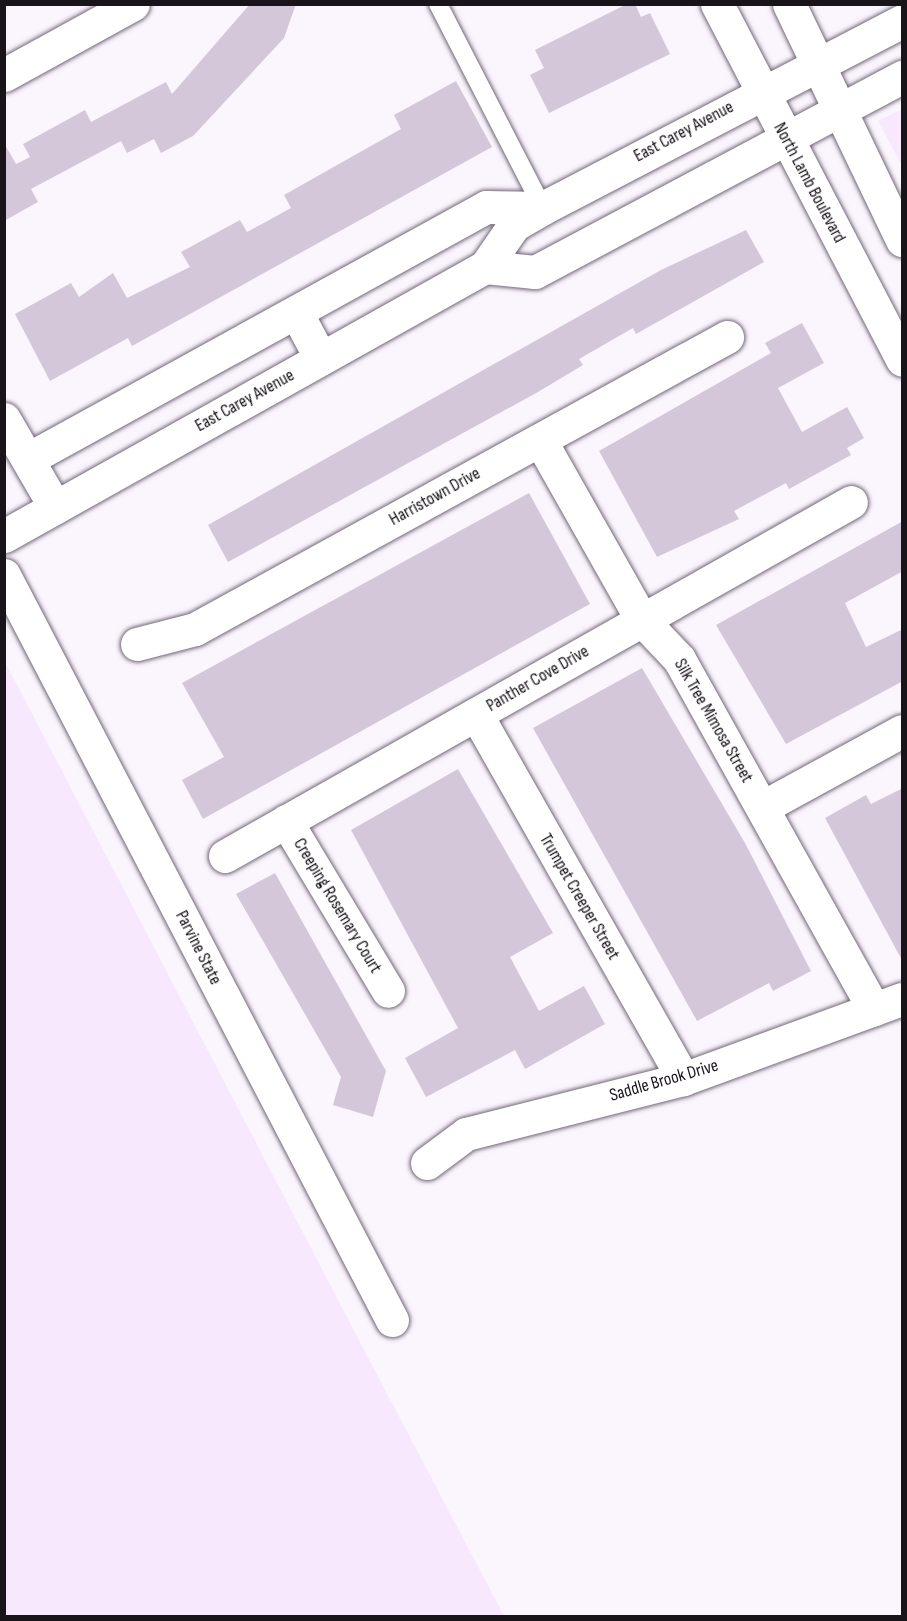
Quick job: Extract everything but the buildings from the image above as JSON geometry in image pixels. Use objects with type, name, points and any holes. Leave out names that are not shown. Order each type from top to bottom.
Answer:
[{"type":"street","points":[[4,75],[133,4]]},
{"type":"street","name":"North Lamb Boulevard","points":[[717,4],[903,360]]},
{"type":"street","points":[[789,4],[838,110],[903,240]]},
{"type":"street","name":"East Carey Avenue","points":[[4,536],[485,267],[514,225],[543,208],[761,91],[903,21]]},
{"type":"street","points":[[485,267],[535,272],[903,77]]},
{"type":"street","points":[[28,459],[486,207],[543,208]]},
{"type":"street","points":[[296,312],[321,359]]},
{"type":"street","name":"Harristown Drive","points":[[137,644],[195,629],[727,337]]},
{"type":"street","points":[[4,419],[55,507]]},
{"type":"street","name":"Silk Tree Mimosa Street","points":[[540,440],[642,620],[679,659],[763,807],[888,1004]]},
{"type":"street","name":"Panther Cove Drive","points":[[225,856],[851,502]]},
{"type":"street","name":"Parvine State","points":[[4,575],[392,1320]]},
{"type":"street","name":"Trumpet Creeper Street","points":[[476,714],[683,1079]]},
{"type":"street","points":[[763,807],[903,731]]},
{"type":"street","name":"Creeping Rosemary Court","points":[[286,821],[388,992]]},
{"type":"street","name":"Saddle Brook Drive","points":[[427,1163],[466,1134],[683,1079],[888,1004]]},
{"type":"lane","points":[[438,4],[543,208]]},
{"type":"shaded area","points":[[902,109],[902,166],[878,121]]},
{"type":"shaded area","points":[[5,662],[384,1388],[504,1616],[5,1616]]}]
